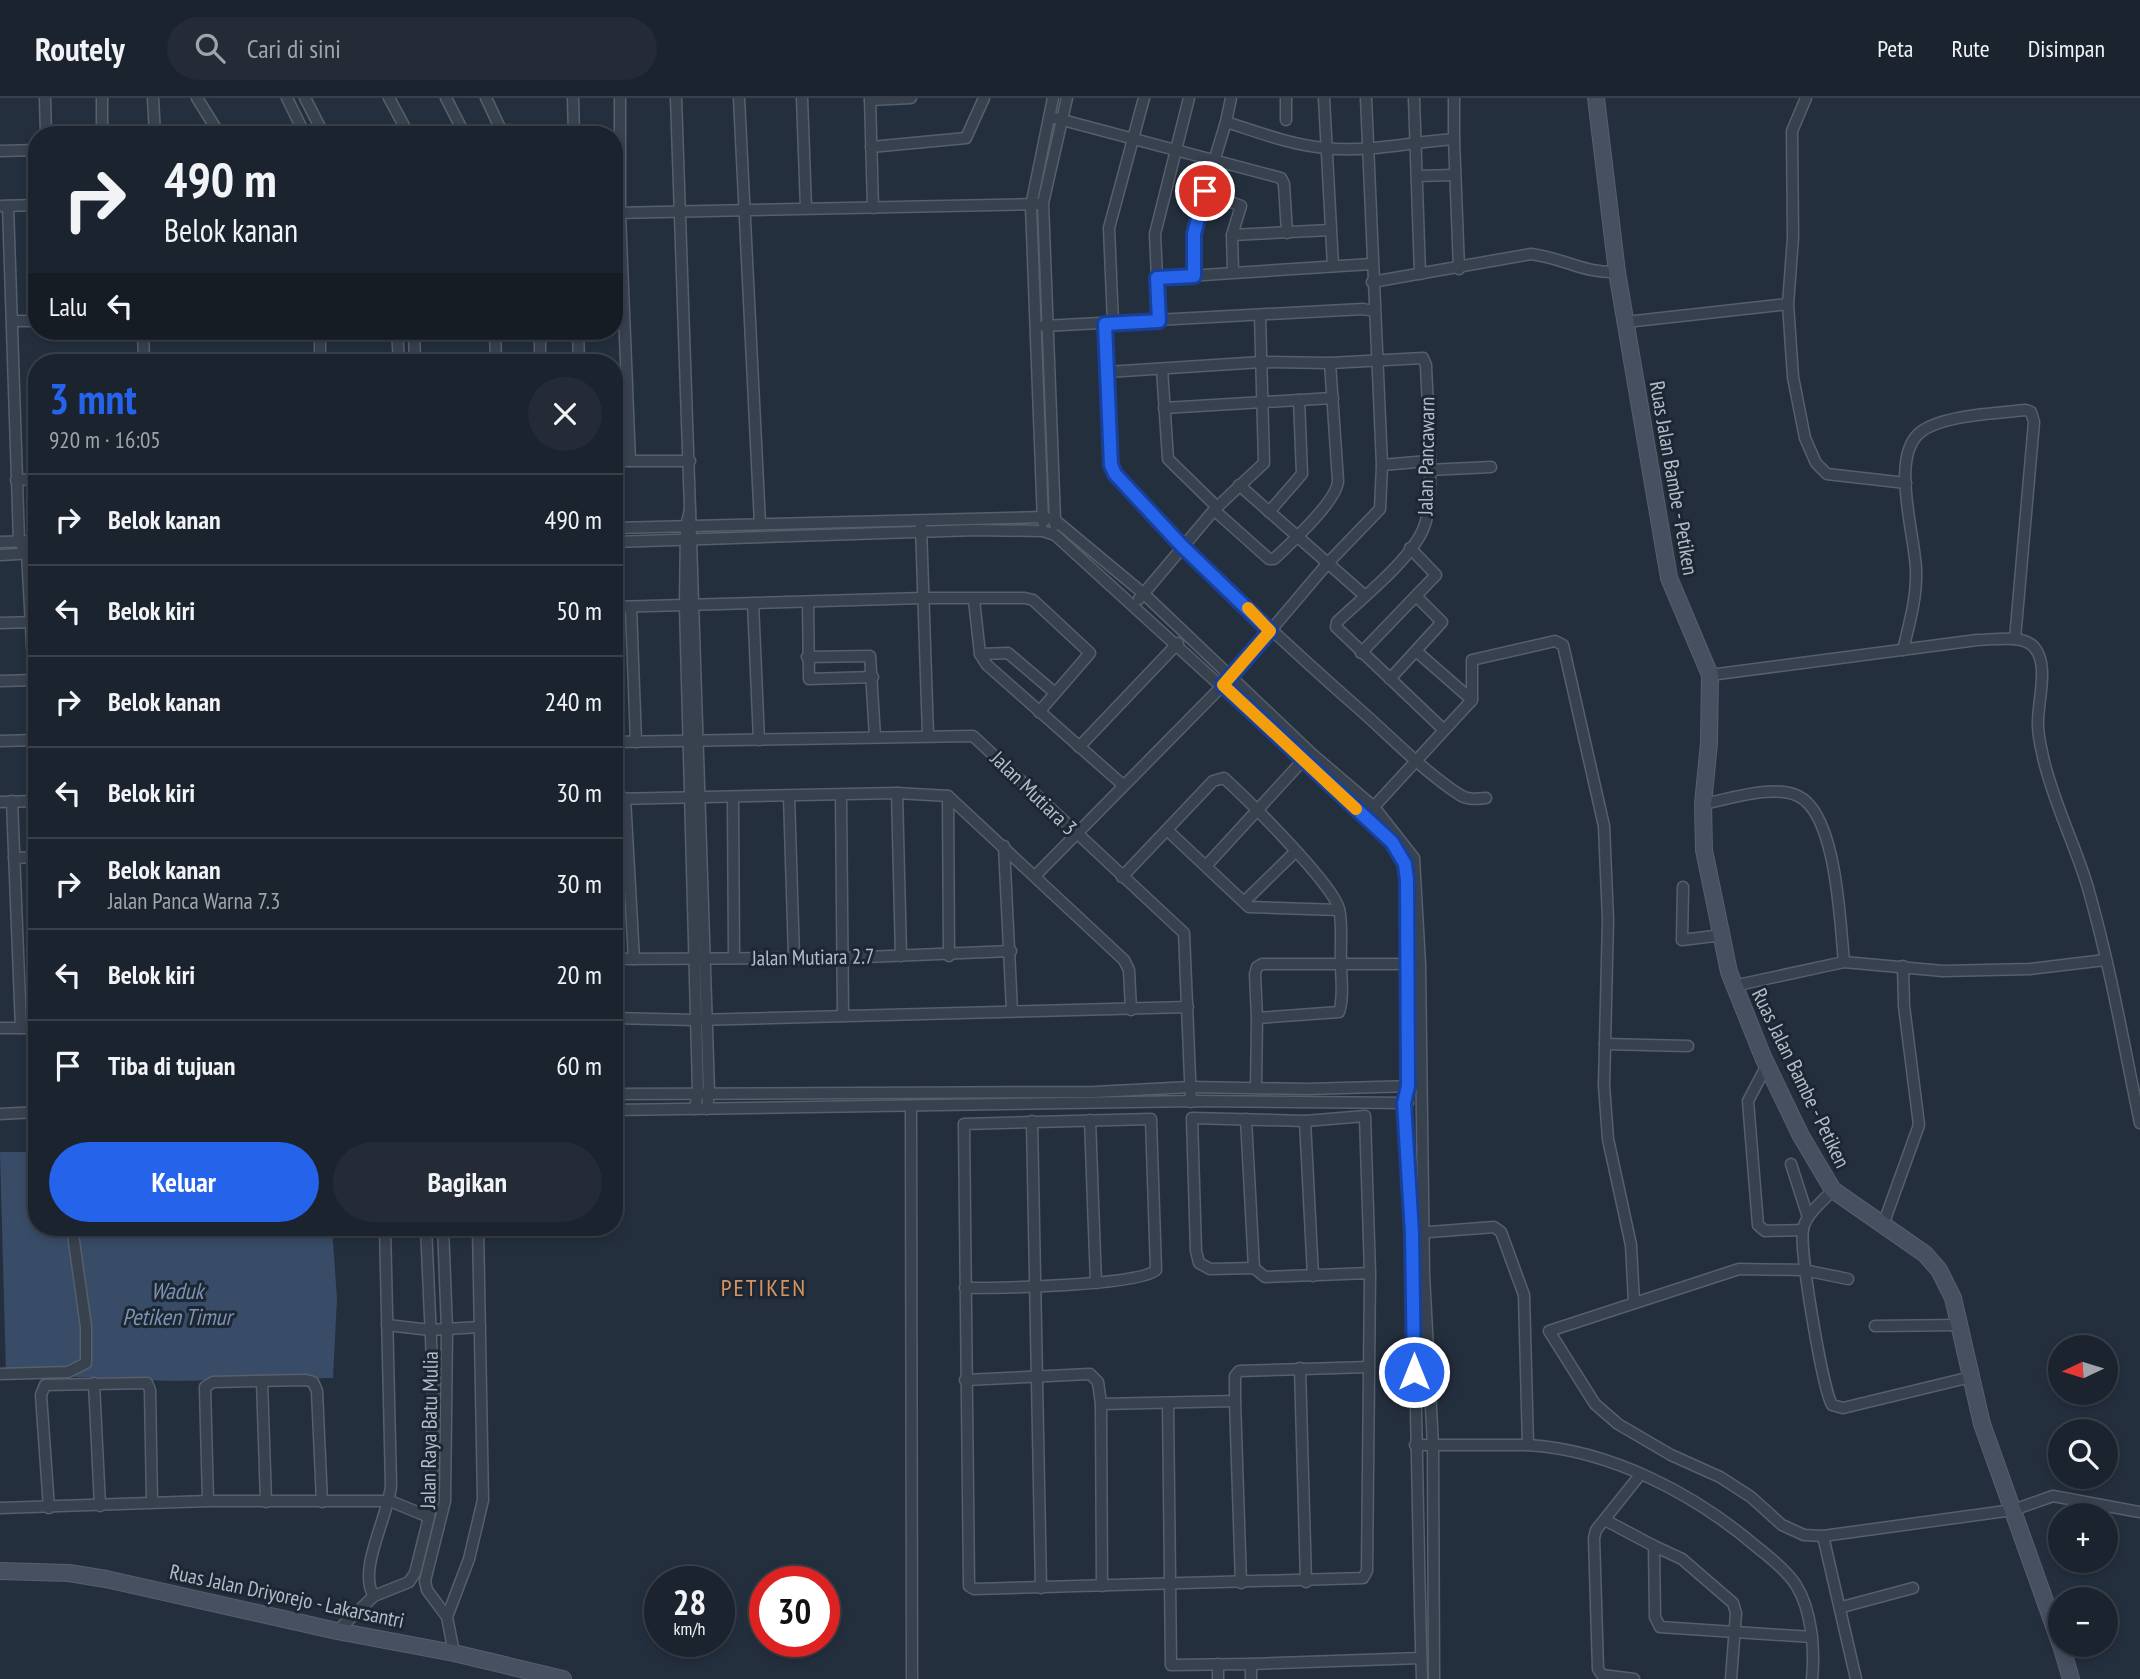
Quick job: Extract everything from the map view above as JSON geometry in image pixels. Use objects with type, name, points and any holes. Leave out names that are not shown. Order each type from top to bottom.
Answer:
[{"type":"main road","name":"Ruas Jalan Bambe - Petiken","points":[[1596,98],[1617,272],[1669,578],[1710,674],[1709,743],[1703,804],[1704,850],[1733,986],[1801,1136],[1833,1191],[1925,1254],[1939,1270],[1953,1298],[1982,1424],[2048,1610]]},
{"type":"main road","name":"Ruas Jalan Driyorejo - Lakarsantri","points":[[0,1571],[69,1573],[106,1579],[563,1679]]},
{"type":"main road","name":"Ruas Jalan Bambe - Petiken","points":[[2064,1657],[2071,1679]]},
{"type":"street","points":[[45,98],[46,126]]},
{"type":"street","points":[[102,98],[102,126]]},
{"type":"street","points":[[153,98],[155,126]]},
{"type":"street","points":[[197,98],[214,126]]},
{"type":"street","points":[[287,98],[301,126]]},
{"type":"street","points":[[304,98],[319,126]]},
{"type":"street","points":[[389,98],[404,126]]},
{"type":"street","points":[[446,98],[461,126]]},
{"type":"street","points":[[486,98],[499,126]]},
{"type":"street","points":[[573,98],[574,126]]},
{"type":"street","points":[[619,126],[620,98]]},
{"type":"street","points":[[676,98],[678,211],[690,461],[692,741],[701,1020],[707,1109]]},
{"type":"street","points":[[739,98],[760,524]]},
{"type":"street","points":[[802,98],[806,208]]},
{"type":"street","points":[[873,208],[870,99],[911,98]]},
{"type":"street","points":[[871,147],[966,138],[984,98]]},
{"type":"street","points":[[1043,531],[1035,326],[1037,204],[1055,118],[1067,98]]},
{"type":"street","points":[[1144,98],[1110,228],[1107,372],[1112,469],[1182,546],[1270,631],[1461,795],[1474,799],[1486,798]]},
{"type":"street","points":[[1159,321],[1155,234],[1189,98]]},
{"type":"street","points":[[1194,276],[1194,234],[1231,98]]},
{"type":"street","points":[[1286,98],[1286,120]]},
{"type":"street","points":[[1324,98],[1332,266]]},
{"type":"street","points":[[1036,875],[1232,677],[1327,564],[1380,509],[1382,465],[1373,312],[1366,98]]},
{"type":"street","points":[[1414,98],[1420,274]]},
{"type":"street","points":[[1454,98],[1454,175],[1459,269]]},
{"type":"street","points":[[1806,98],[1792,131],[1793,238],[1788,304],[1793,377],[1805,438],[1815,463],[1827,474],[1906,483]]},
{"type":"street","points":[[1049,99],[1055,118]]},
{"type":"street","points":[[1055,118],[1282,179],[1287,233]]},
{"type":"street","points":[[1226,122],[1288,142],[1326,149],[1368,149],[1454,139]]},
{"type":"street","points":[[0,150],[28,150]]},
{"type":"street","points":[[1417,176],[1454,175]]},
{"type":"street","points":[[1205,191],[1241,206],[1232,235],[1233,272]]},
{"type":"street","points":[[623,213],[744,208],[1037,204]]},
{"type":"street","points":[[1037,204],[1048,325],[1055,535]]},
{"type":"street","points":[[28,205],[4,206],[13,321],[19,541],[28,550]]},
{"type":"street","points":[[1232,235],[1331,230]]},
{"type":"street","points":[[1372,282],[1459,269],[1531,254],[1551,257],[1583,271],[1617,272]]},
{"type":"street","points":[[1157,278],[1371,264]]},
{"type":"street","points":[[1626,322],[1788,304]]},
{"type":"street","points":[[1035,326],[1373,312]]},
{"type":"street","points":[[1134,604],[1216,509],[1264,463],[1259,315]]},
{"type":"street","points":[[13,321],[28,321]]},
{"type":"street","points":[[623,329],[630,461]]},
{"type":"street","name":"Jalan Pancawarn","points":[[1377,360],[1419,356],[1425,361],[1428,465],[1426,523],[1410,548],[1336,627],[1444,730]]},
{"type":"street","points":[[1107,372],[1262,362],[1330,363],[1377,360]]},
{"type":"street","points":[[1162,369],[1168,459],[1269,559],[1297,537],[1338,486],[1330,363]]},
{"type":"street","points":[[0,398],[14,398]]},
{"type":"street","points":[[1164,408],[1333,398]]},
{"type":"street","points":[[1269,512],[1302,474],[1299,400]]},
{"type":"street","points":[[1903,650],[1913,608],[1917,568],[1906,483],[1910,448],[1923,430],[1986,414],[2031,412],[2034,422],[2030,482],[2015,639]]},
{"type":"street","points":[[623,461],[690,461]]},
{"type":"street","points":[[1382,465],[1491,467]]},
{"type":"street","points":[[16,480],[28,479]]},
{"type":"street","points":[[1239,485],[1364,595]]},
{"type":"street","points":[[623,542],[690,542],[1043,517],[1055,520],[1144,594],[1232,677],[1306,757],[1392,842],[1405,864],[1421,1085],[1415,1446],[1422,1679]]},
{"type":"street","points":[[623,527],[760,524],[921,526],[1043,531],[1055,535],[1306,757],[1374,807],[1406,843],[1414,858],[1414,964],[1408,1086],[1404,1103],[1418,1233]]},
{"type":"street","points":[[921,526],[928,736]]},
{"type":"street","points":[[0,542],[28,541]]},
{"type":"street","points":[[1362,653],[1436,575],[1410,548]]},
{"type":"street","points":[[0,555],[28,554]]},
{"type":"street","points":[[1390,679],[1441,622],[1416,596]]},
{"type":"street","points":[[623,607],[923,597],[974,600],[1014,597],[1033,600],[1088,649],[1087,659],[1039,712]]},
{"type":"street","points":[[974,600],[980,654],[993,672],[1123,785]]},
{"type":"street","points":[[808,602],[809,679],[873,677]]},
{"type":"street","points":[[753,603],[759,740]]},
{"type":"street","points":[[631,607],[636,742]]},
{"type":"street","points":[[0,623],[28,622]]},
{"type":"street","points":[[1710,674],[1977,640],[2015,639],[2029,642],[2039,655],[2040,744],[2049,784],[2088,888],[2136,1081],[2140,1123]]},
{"type":"street","points":[[1365,817],[1472,700],[1472,660],[1555,641],[1563,645],[1604,826],[1608,909],[1604,1085],[1608,1139],[1631,1245],[1634,1303]]},
{"type":"street","points":[[1079,747],[1178,643]]},
{"type":"street","points":[[1416,651],[1472,700]]},
{"type":"street","points":[[980,654],[1008,653],[1055,693]]},
{"type":"street","points":[[807,657],[870,656],[875,737]]},
{"type":"street","points":[[0,681],[28,680]]},
{"type":"street","name":"Jalan Mutiara 3","points":[[623,742],[973,736],[1186,936],[1191,1102]]},
{"type":"street","points":[[0,741],[28,740]]},
{"type":"street","points":[[1206,866],[1306,757]]},
{"type":"street","points":[[1122,877],[1218,778],[1224,778],[1257,810],[1332,895],[1339,910],[1341,965],[1341,1003],[1336,1013],[1257,1018]]},
{"type":"street","points":[[623,798],[694,799],[897,793],[948,796],[1125,960],[1129,970],[1130,1010]]},
{"type":"street","points":[[897,793],[901,956]]},
{"type":"street","points":[[1703,804],[1770,793],[1799,796],[1807,803],[1828,839],[1844,962]]},
{"type":"street","points":[[789,796],[794,957]]},
{"type":"street","points":[[841,796],[843,1016]]},
{"type":"street","points":[[948,796],[950,956]]},
{"type":"street","points":[[733,798],[734,958]]},
{"type":"street","points":[[12,801],[21,1028]]},
{"type":"street","points":[[0,802],[28,801]]},
{"type":"street","points":[[1167,830],[1255,909],[1339,910]]},
{"type":"street","points":[[623,832],[634,959]]},
{"type":"street","points":[[1004,846],[1012,1012]]},
{"type":"street","points":[[1245,901],[1295,852]]},
{"type":"street","points":[[14,858],[28,857]]},
{"type":"street","points":[[1683,887],[1682,940],[1721,935]]},
{"type":"street","name":"Jalan Mutiara 2.7","points":[[623,959],[950,956],[1011,951]]},
{"type":"street","points":[[1733,986],[1844,962],[1943,971],[2030,969],[2105,960]]},
{"type":"street","points":[[1256,1088],[1257,967],[1262,964],[1414,964]]},
{"type":"street","points":[[1883,1225],[1919,1125],[1904,1006],[1903,966]]},
{"type":"street","points":[[623,1018],[701,1020],[1188,1007]]},
{"type":"street","points":[[0,1028],[28,1028]]},
{"type":"street","points":[[1605,1044],[1688,1046]]},
{"type":"street","points":[[1767,1065],[1748,1101],[1758,1225],[1765,1231],[1803,1230]]},
{"type":"street","points":[[623,1094],[704,1091],[1095,1092],[1190,1087],[1421,1085]]},
{"type":"street","points":[[695,1109],[704,1091]]},
{"type":"street","points":[[623,1110],[1191,1102],[1421,1102]]},
{"type":"street","points":[[911,1107],[912,1679]]},
{"type":"street","points":[[0,1114],[28,1112]]},
{"type":"street","points":[[965,1288],[1096,1283],[1140,1276],[1156,1270],[1151,1119],[964,1124],[965,1380],[969,1586],[974,1589],[1306,1582],[1363,1578],[1367,1571],[1370,1273],[1365,1116],[1305,1121],[1192,1118],[1196,1251],[1199,1263],[1210,1269],[1254,1268],[1265,1277],[1370,1273]]},
{"type":"street","points":[[1245,1119],[1254,1268]]},
{"type":"street","points":[[1090,1120],[1096,1283]]},
{"type":"street","points":[[1032,1121],[1041,1588]]},
{"type":"street","points":[[1305,1121],[1313,1276]]},
{"type":"street","points":[[1791,1164],[1808,1217]]},
{"type":"street","points":[[1833,1191],[1808,1217],[1803,1230],[1804,1270],[1830,1401],[1836,1408],[1971,1377]]},
{"type":"street","points":[[1418,1233],[1494,1227],[1501,1232],[1524,1295],[1528,1445]]},
{"type":"street","points":[[0,1374],[68,1372],[86,1363],[86,1327],[73,1236]]},
{"type":"street","points":[[374,1596],[369,1588],[368,1578],[390,1501],[385,1236]]},
{"type":"street","name":"Jalan Raya Batu Mulia","points":[[337,1631],[374,1596],[399,1588],[415,1573],[429,1517],[433,1471],[426,1236]]},
{"type":"street","points":[[443,1236],[447,1329],[445,1501],[425,1581],[427,1590],[447,1617],[454,1653]]},
{"type":"street","points":[[447,1617],[469,1559],[483,1500],[478,1236]]},
{"type":"street","points":[[1526,1337],[1739,1269],[1804,1270],[1848,1279]]},
{"type":"street","points":[[1419,1274],[1433,1446],[1434,1679]]},
{"type":"street","points":[[387,1325],[430,1330],[480,1327]]},
{"type":"street","points":[[1875,1326],[1960,1325]]},
{"type":"street","points":[[1549,1331],[1595,1404],[1618,1424],[1671,1455],[1720,1477],[1751,1497],[1782,1525],[1804,1535],[1823,1536],[2013,1510],[2053,1496],[2140,1513]]},
{"type":"street","points":[[1241,1583],[1235,1376],[1239,1371],[1369,1367]]},
{"type":"street","points":[[1300,1368],[1306,1582]]},
{"type":"street","points":[[965,1380],[1090,1374],[1098,1382],[1101,1404],[1102,1586]]},
{"type":"street","points":[[208,1501],[205,1387],[213,1382],[306,1380],[315,1385],[322,1502]]},
{"type":"street","points":[[49,1508],[41,1389],[46,1385],[144,1381],[150,1387],[152,1502]]},
{"type":"street","points":[[262,1381],[266,1502]]},
{"type":"street","points":[[94,1383],[100,1506]]},
{"type":"street","points":[[1101,1404],[1235,1401]]},
{"type":"street","points":[[1168,1404],[1171,1665],[1421,1658]]},
{"type":"street","points":[[1415,1446],[1528,1445],[1582,1452],[1640,1475],[1725,1520],[1768,1556],[1795,1584],[1812,1637],[1812,1679]]},
{"type":"street","points":[[1634,1679],[1602,1675],[1598,1669],[1594,1534],[1640,1475]]},
{"type":"street","points":[[0,1507],[49,1508],[208,1501],[390,1501],[429,1517]]},
{"type":"street","points":[[1605,1520],[1682,1559],[1728,1596],[1736,1613],[1731,1679]]},
{"type":"street","points":[[1823,1536],[1842,1607],[1856,1679]]},
{"type":"street","points":[[1654,1546],[1658,1625],[1812,1637]]},
{"type":"street","points":[[1842,1607],[1913,1588]]},
{"type":"street","points":[[1218,1664],[1218,1679]]},
{"type":"street","points":[[1251,1664],[1251,1679]]},
{"type":"water","name":"Waduk Petiken Timur","points":[[0,1152],[28,1152],[28,1236],[333,1236],[337,1299],[333,1378],[171,1381],[6,1374]]},
{"type":"slow traffic","points":[[1248,608],[1270,631],[1223,685],[1356,809]]},
{"type":"district","name":"PETIKEN","points":[[764,1287]]},
{"type":"route","points":[[1205,191],[1195,224],[1194,276],[1157,278],[1159,321],[1105,324],[1111,465],[1115,474],[1182,546],[1270,631],[1223,685],[1392,842],[1405,864],[1408,1086],[1404,1103],[1414,1275],[1414,1372]]}]
